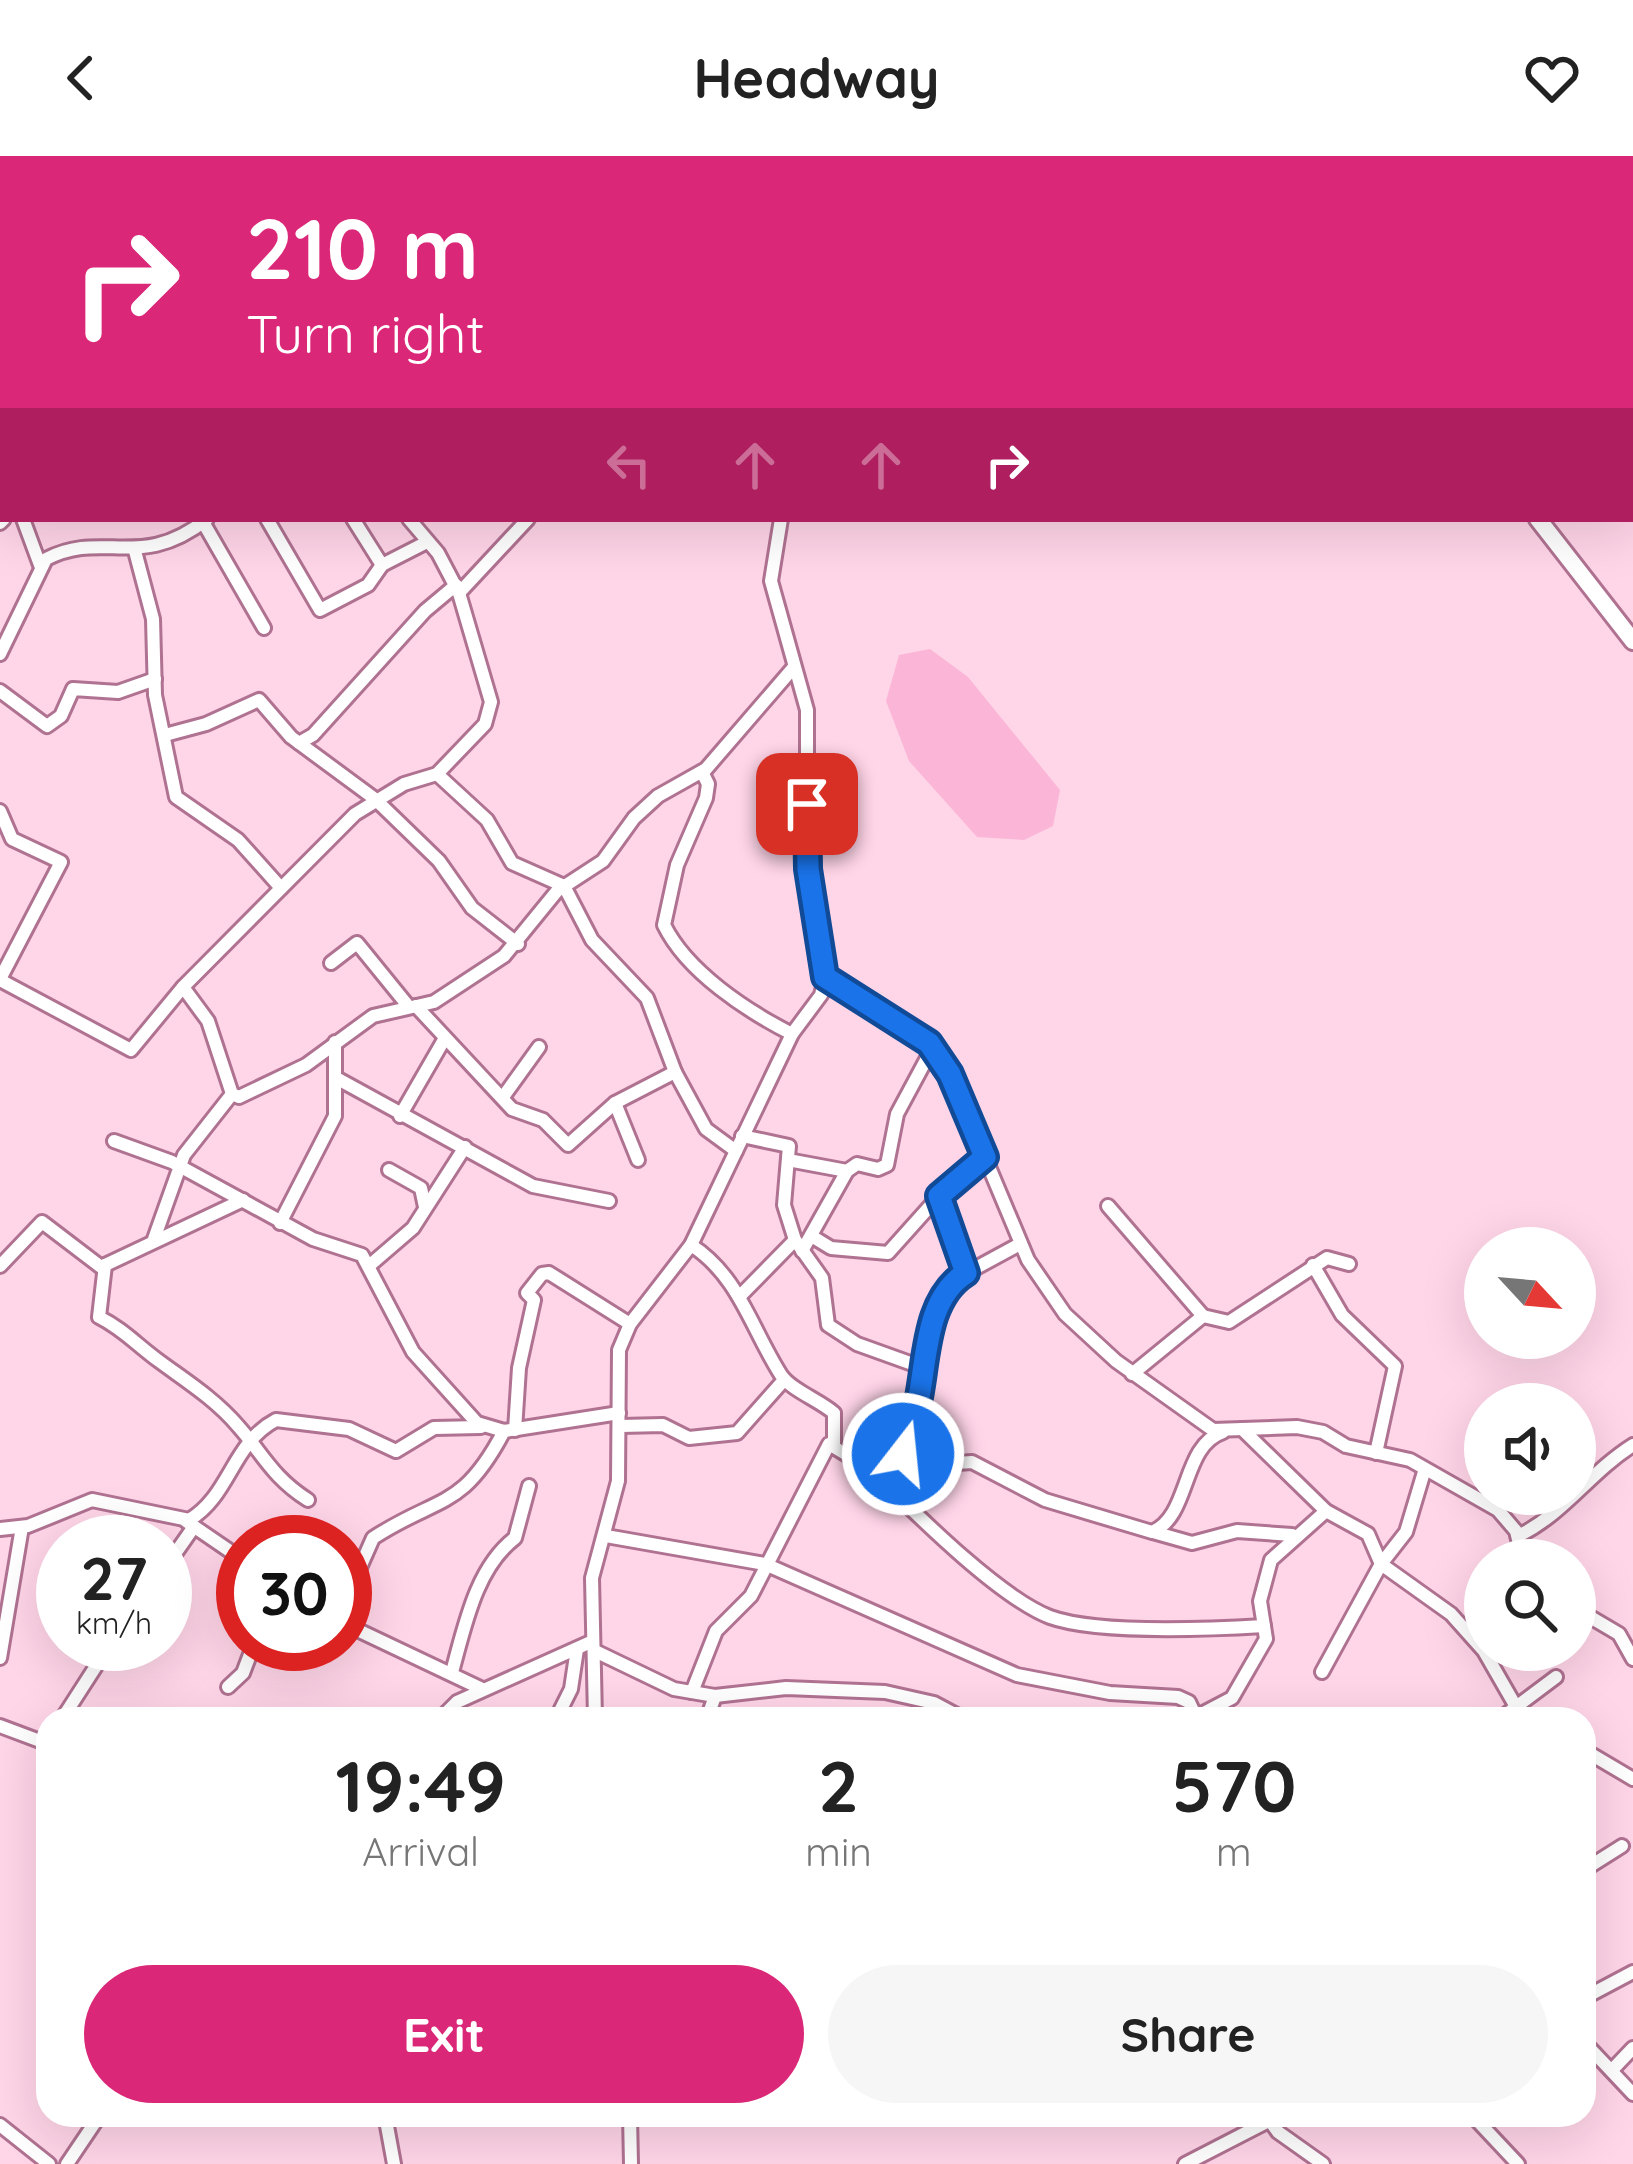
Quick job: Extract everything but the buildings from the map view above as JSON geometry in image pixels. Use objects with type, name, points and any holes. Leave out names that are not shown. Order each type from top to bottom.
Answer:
[{"type":"main road","points":[[1540,522],[1633,641]]},
{"type":"street","points":[[24,522],[40,565]]},
{"type":"street","points":[[1,648],[40,565],[78,548],[136,551],[178,539],[202,522]]},
{"type":"street","points":[[206,522],[264,628]]},
{"type":"street","points":[[269,522],[320,610],[368,585],[382,565],[427,542]]},
{"type":"street","points":[[355,522],[382,565]]},
{"type":"street","points":[[0,811],[12,839],[61,861],[0,980],[130,1050],[182,987],[374,799],[437,774],[479,733],[490,711],[457,589],[411,522]]},
{"type":"street","points":[[299,742],[313,736],[424,611],[457,589],[525,522]]},
{"type":"street","points":[[595,1707],[592,1578],[618,1481],[619,1350],[630,1324],[691,1245],[792,1034],[820,994],[825,977],[807,857],[807,710],[771,580],[781,522]]},
{"type":"street","points":[[136,551],[153,619],[155,679],[179,802],[238,840],[280,888]]},
{"type":"street","points":[[154,1239],[178,1166],[232,1094],[266,1087],[373,1016],[454,992],[518,944],[542,907],[603,861],[654,799],[702,772],[794,667]]},
{"type":"street","points":[[0,692],[47,726],[61,716],[73,689],[118,692],[155,679]]},
{"type":"street","points":[[165,735],[206,724],[255,698],[299,742],[374,799],[439,861],[472,908],[518,944]]},
{"type":"street","points":[[702,772],[708,784],[706,798],[677,865],[664,926],[737,1002],[792,1034]]},
{"type":"street","points":[[437,774],[487,820],[512,863],[564,886],[592,940],[647,998],[674,1072],[706,1129],[736,1151]]},
{"type":"street","points":[[331,964],[357,943],[518,1113],[545,1121],[571,1145],[615,1102],[674,1072]]},
{"type":"street","points":[[825,977],[933,1048],[1020,1244],[1065,1314],[1206,1434],[1297,1426],[1410,1460],[1424,1472],[1492,1506],[1519,1539]]},
{"type":"street","points":[[182,987],[208,1021],[232,1094]]},
{"type":"street","points":[[400,1115],[445,1038]]},
{"type":"street","points":[[280,1222],[332,1124],[338,1079],[334,1042]]},
{"type":"street","points":[[502,1097],[539,1047]]},
{"type":"street","points":[[740,1296],[813,1237],[847,1172],[857,1164],[878,1169],[887,1165],[899,1108],[933,1048]]},
{"type":"street","points":[[338,1079],[547,1191],[609,1201]]},
{"type":"street","points":[[615,1102],[638,1160]]},
{"type":"street","points":[[742,1136],[787,1144],[784,1205],[799,1245],[822,1279],[828,1325],[857,1344],[921,1367]]},
{"type":"street","points":[[114,1142],[178,1166],[280,1222],[358,1253],[370,1264],[413,1352],[482,1427]]},
{"type":"street","points":[[370,1264],[406,1234],[465,1147]]},
{"type":"street","points":[[813,1237],[840,1250],[888,1253],[939,1196],[985,1157]]},
{"type":"street","points":[[788,1160],[847,1172]]},
{"type":"street","points":[[389,1170],[421,1188],[425,1208]]},
{"type":"street","points":[[939,1196],[966,1273]]},
{"type":"street","points":[[1,1264],[45,1222],[92,1264],[105,1265],[243,1200]]},
{"type":"street","points":[[1108,1206],[1203,1316],[1234,1320],[1313,1265],[1330,1257],[1349,1264]]},
{"type":"street","points":[[899,1468],[918,1401],[921,1367],[944,1297],[966,1273],[1020,1244]]},
{"type":"street","points":[[691,1245],[711,1258],[740,1296],[784,1380],[834,1413],[834,1444],[818,1462],[741,1610],[716,1630],[692,1692]]},
{"type":"street","points":[[105,1265],[99,1317],[136,1338],[158,1360],[190,1380],[308,1500]]},
{"type":"street","points":[[1313,1265],[1342,1315],[1395,1366],[1376,1453]]},
{"type":"street","points":[[372,1540],[431,1511],[476,1480],[510,1431],[534,1300],[527,1293],[542,1274],[549,1273],[630,1324]]},
{"type":"street","points":[[1132,1374],[1203,1316]]},
{"type":"street","points":[[192,1522],[222,1485],[246,1442],[271,1422],[288,1418],[349,1429],[397,1451],[434,1428],[510,1431],[620,1420],[663,1425],[689,1438],[737,1433],[784,1380]]},
{"type":"street","points":[[1235,1430],[1326,1510],[1368,1534],[1381,1564],[1461,1624],[1517,1707]]},
{"type":"street","points":[[1152,1532],[1169,1519],[1206,1434]]},
{"type":"street","points":[[834,1444],[870,1469],[965,1557],[1050,1616],[1191,1631],[1264,1626]]},
{"type":"street","points":[[1518,1536],[1549,1520],[1633,1445]]},
{"type":"street","points":[[1616,1456],[1633,1458]]},
{"type":"street","points":[[870,1469],[972,1462],[1045,1500],[1192,1543],[1237,1531],[1292,1535]]},
{"type":"street","points":[[1322,1672],[1381,1564],[1406,1532],[1424,1472]]},
{"type":"street","points":[[452,1672],[483,1576],[495,1552],[515,1538],[529,1486]]},
{"type":"street","points":[[53,1515],[92,1500],[153,1515]]},
{"type":"street","points":[[1215,1707],[1232,1698],[1265,1642],[1263,1579],[1270,1560],[1292,1535],[1326,1510]]},
{"type":"street","points":[[0,1528],[36,1522]]},
{"type":"street","points":[[0,1658],[22,1527]]},
{"type":"street","points":[[606,1536],[766,1564],[1017,1675],[1110,1694],[1178,1697],[1191,1707]]},
{"type":"street","points":[[1596,1620],[1619,1634],[1633,1659]]},
{"type":"street","points":[[372,1636],[482,1689]]},
{"type":"street","points":[[457,1707],[482,1689],[594,1646],[662,1686],[692,1692],[715,1696],[786,1688],[871,1690],[914,1697],[937,1707]]},
{"type":"street","points":[[562,1707],[571,1689],[577,1649]]},
{"type":"street","points":[[70,1707],[93,1671]]},
{"type":"street","points":[[229,1687],[244,1671]]},
{"type":"street","points":[[1515,1705],[1556,1677]]},
{"type":"street","points":[[711,1707],[715,1696]]},
{"type":"street","points":[[0,1726],[36,1738]]},
{"type":"street","points":[[1596,1757],[1633,1779]]},
{"type":"street","points":[[1596,1862],[1622,1846]]},
{"type":"street","points":[[1596,1992],[1633,1972]]},
{"type":"street","points":[[1612,2070],[1633,2048]]},
{"type":"street","points":[[1596,2054],[1633,2094]]},
{"type":"street","points":[[0,2125],[49,2164]]},
{"type":"street","points":[[67,2164],[92,2127]]},
{"type":"street","points":[[387,2127],[394,2164]]},
{"type":"street","points":[[630,2127],[631,2164]]},
{"type":"street","points":[[1185,2164],[1253,2127]]},
{"type":"street","points":[[1283,2127],[1323,2164]]},
{"type":"street","points":[[1483,2127],[1518,2164]]},
{"type":"shaded area","points":[[930,649],[968,677],[1060,790],[1053,826],[1024,840],[977,837],[909,761],[886,701],[899,655]]},
{"type":"route","points":[[807,804],[808,869],[826,959],[825,977],[929,1043],[950,1074],[985,1157],[939,1196],[966,1273],[948,1289],[927,1336],[918,1401],[903,1454]]}]
